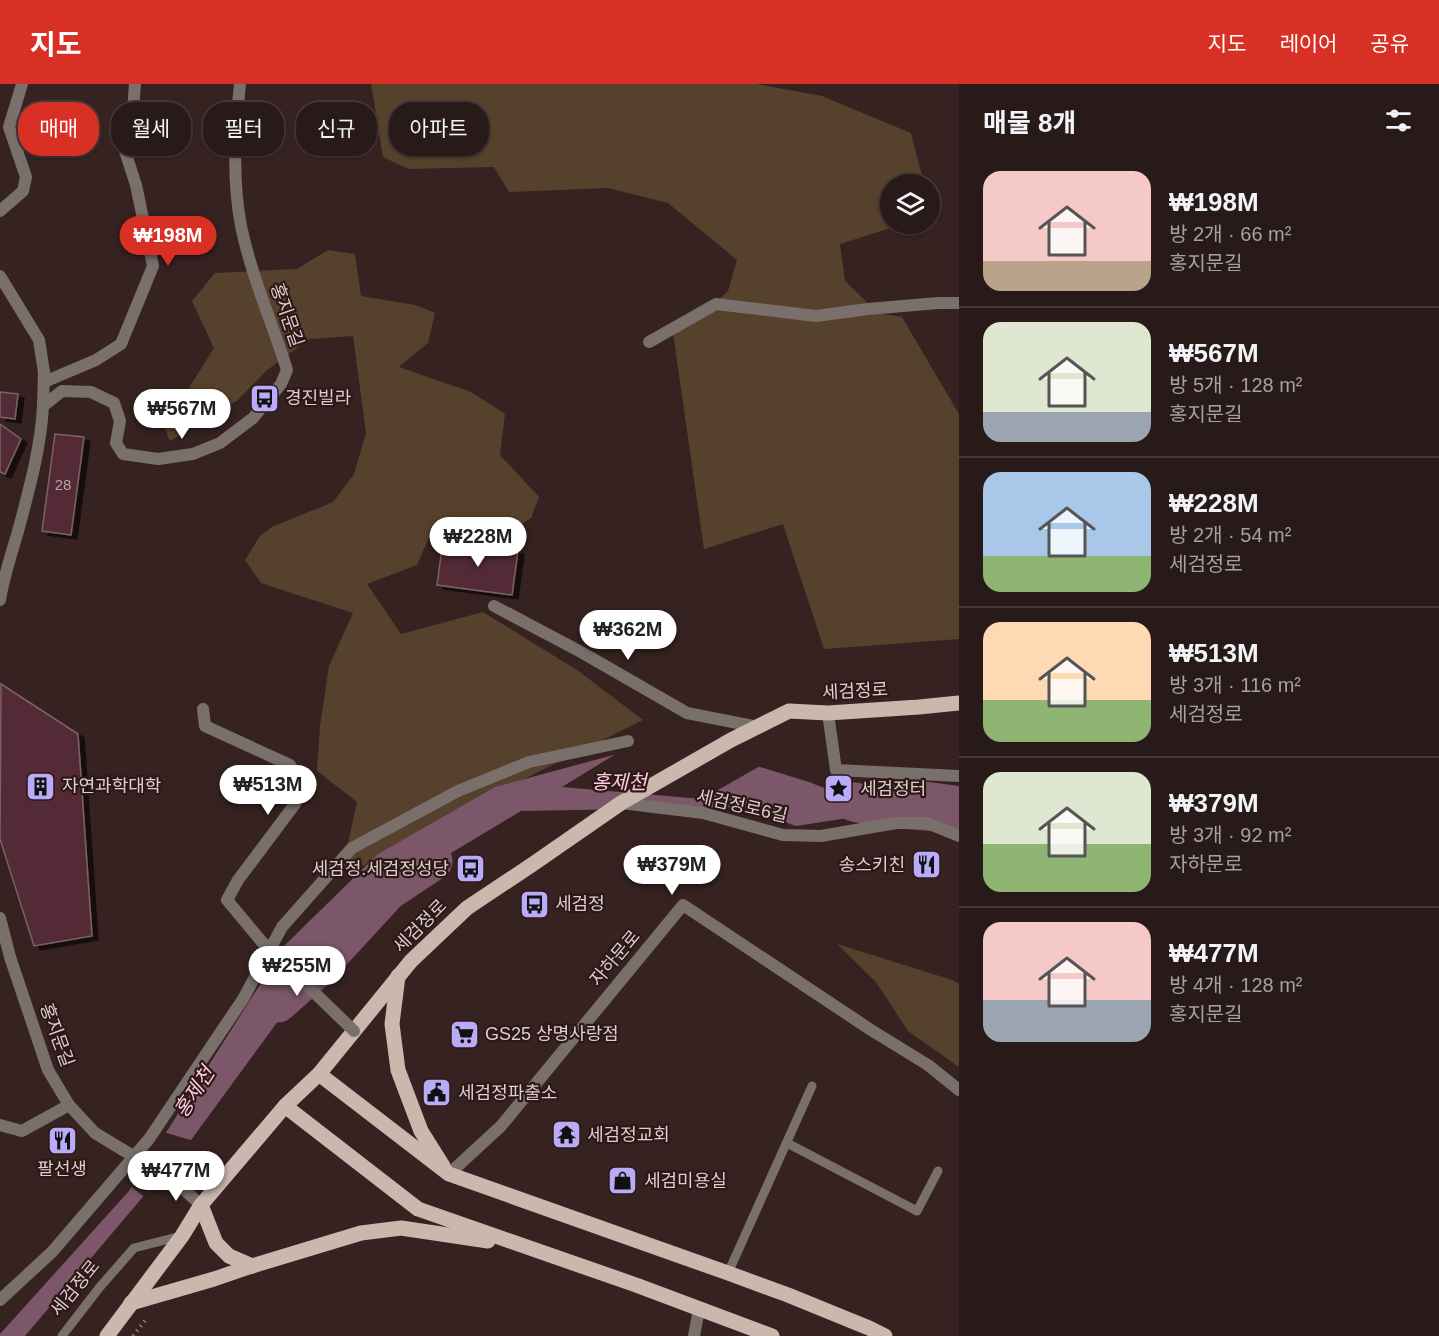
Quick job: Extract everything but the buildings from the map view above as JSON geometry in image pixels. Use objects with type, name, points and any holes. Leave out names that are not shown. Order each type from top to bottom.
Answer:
[{"type":"main road","name":"세검정로","points":[[107,1336],[183,1236],[201,1205],[285,1106],[319,1074],[411,961],[467,908],[621,803],[731,740],[789,711],[828,713],[959,703]]},
{"type":"main road","points":[[398,976],[392,1024],[398,1070],[422,1131],[449,1174]]},
{"type":"main road","points":[[319,1074],[449,1174],[728,1273],[885,1336]]},
{"type":"main road","points":[[285,1106],[418,1209],[636,1285],[772,1336]]},
{"type":"main road","points":[[201,1205],[216,1243],[229,1256],[252,1266]]},
{"type":"main road","points":[[131,1303],[361,1233],[401,1228],[519,1245]]},
{"type":"street","points":[[0,211],[23,191],[26,177],[9,127],[21,84]]},
{"type":"street","points":[[44,382],[96,360],[121,344],[153,266],[136,185],[122,142],[133,111],[135,84]]},
{"type":"street","name":"홍지문길","points":[[44,406],[62,391],[91,392],[114,402],[120,422],[116,443],[123,454],[158,459],[193,454],[220,443],[253,418],[281,384],[287,370],[256,282],[241,227],[236,192],[234,150],[240,84]]},
{"type":"street","points":[[0,276],[39,340],[44,372],[42,430],[0,600]]},
{"type":"street","points":[[649,342],[716,304],[816,315],[959,303]]},
{"type":"street","points":[[494,606],[581,652],[687,713],[758,727]]},
{"type":"street","points":[[203,709],[205,726],[290,765],[301,782],[295,804],[238,880],[227,900],[262,942],[354,1031]]},
{"type":"street","points":[[828,713],[836,770],[959,776]]},
{"type":"street","points":[[0,1300],[52,1252],[149,1139],[243,999],[282,927],[352,848],[458,791],[529,762],[628,741]]},
{"type":"street","name":"세검정로6길","points":[[621,803],[703,813],[783,835],[821,836],[896,823],[927,823],[959,836]]},
{"type":"street","name":"자하문로","points":[[449,1174],[501,1126],[683,905],[871,1030],[928,1065],[959,1090]]},
{"type":"street","name":"홍지문길","points":[[0,918],[10,957],[48,1070],[69,1105],[95,1134],[170,1177],[201,1205]]},
{"type":"street","points":[[0,1125],[22,1131],[69,1105]]},
{"type":"street","points":[[694,1336],[699,1309]]},
{"type":"lane","points":[[728,1273],[812,1086]]},
{"type":"lane","points":[[787,1143],[917,1211],[938,1171]]},
{"type":"lane","name":"세검정로","points":[[62,1336],[134,1248],[183,1236]]},
{"type":"shaded area","points":[[371,84],[756,84],[822,96],[911,133],[921,174],[880,174],[880,231],[840,244],[845,281],[878,313],[902,317],[959,414],[959,639],[824,649],[783,524],[704,549],[673,333],[693,324],[728,291],[737,260],[668,203],[608,188],[509,192],[494,167],[408,169],[383,157],[377,120],[377,102],[374,102]]},
{"type":"shaded area","points":[[328,250],[355,254],[361,296],[415,305],[435,313],[428,343],[399,367],[471,392],[505,414],[500,455],[539,497],[531,518],[504,536],[430,535],[417,565],[367,584],[401,634],[483,612],[577,670],[643,720],[490,796],[350,873],[343,866],[357,802],[317,771],[320,726],[329,666],[353,613],[261,583],[245,560],[260,536],[272,527],[333,502],[354,474],[366,433],[353,336],[309,339],[266,371],[238,400],[170,441],[158,413],[185,394],[214,348],[192,301],[215,273],[297,269]]},
{"type":"shaded area","points":[[837,944],[959,984],[959,1067],[908,1031],[876,982]]},
{"type":"water","name":"홍제천","points":[[617,754],[760,767],[847,797],[914,780],[959,786],[959,817],[926,806],[796,826],[743,807],[521,811],[388,891],[317,968],[191,1140],[25,1336],[0,1336],[129,1191],[285,945],[378,854],[495,787]]},
{"type":"pier","points":[[619,752],[762,765],[702,799],[562,787]]},
{"type":"pier","points":[[163,1132],[194,1141],[146,1198],[129,1185]]},
{"type":"waterway","name":"홍제천","points":[[854,802],[880,807],[959,814]]},
{"type":"waterway","name":"홍제천","points":[[278,1003],[317,968],[388,891],[433,861]]},
{"type":"place","name":"경진빌라","points":[[264,398]]},
{"type":"place","name":"자연과학대학","points":[[41,786]]},
{"type":"place","name":"세검정터","points":[[839,789]]},
{"type":"place","name":"송스키친","points":[[926,865]]},
{"type":"place","name":"세검정.세검정성당","points":[[470,869]]},
{"type":"place","name":"세검정","points":[[534,904]]},
{"type":"place","name":"GS25 상명사랑점","points":[[464,1034]]},
{"type":"place","name":"세검정파출소","points":[[437,1093]]},
{"type":"place","name":"세검정교회","points":[[566,1135]]},
{"type":"place","name":"팔선생","points":[[62,1140]]},
{"type":"place","name":"세검미용실","points":[[623,1181]]}]
